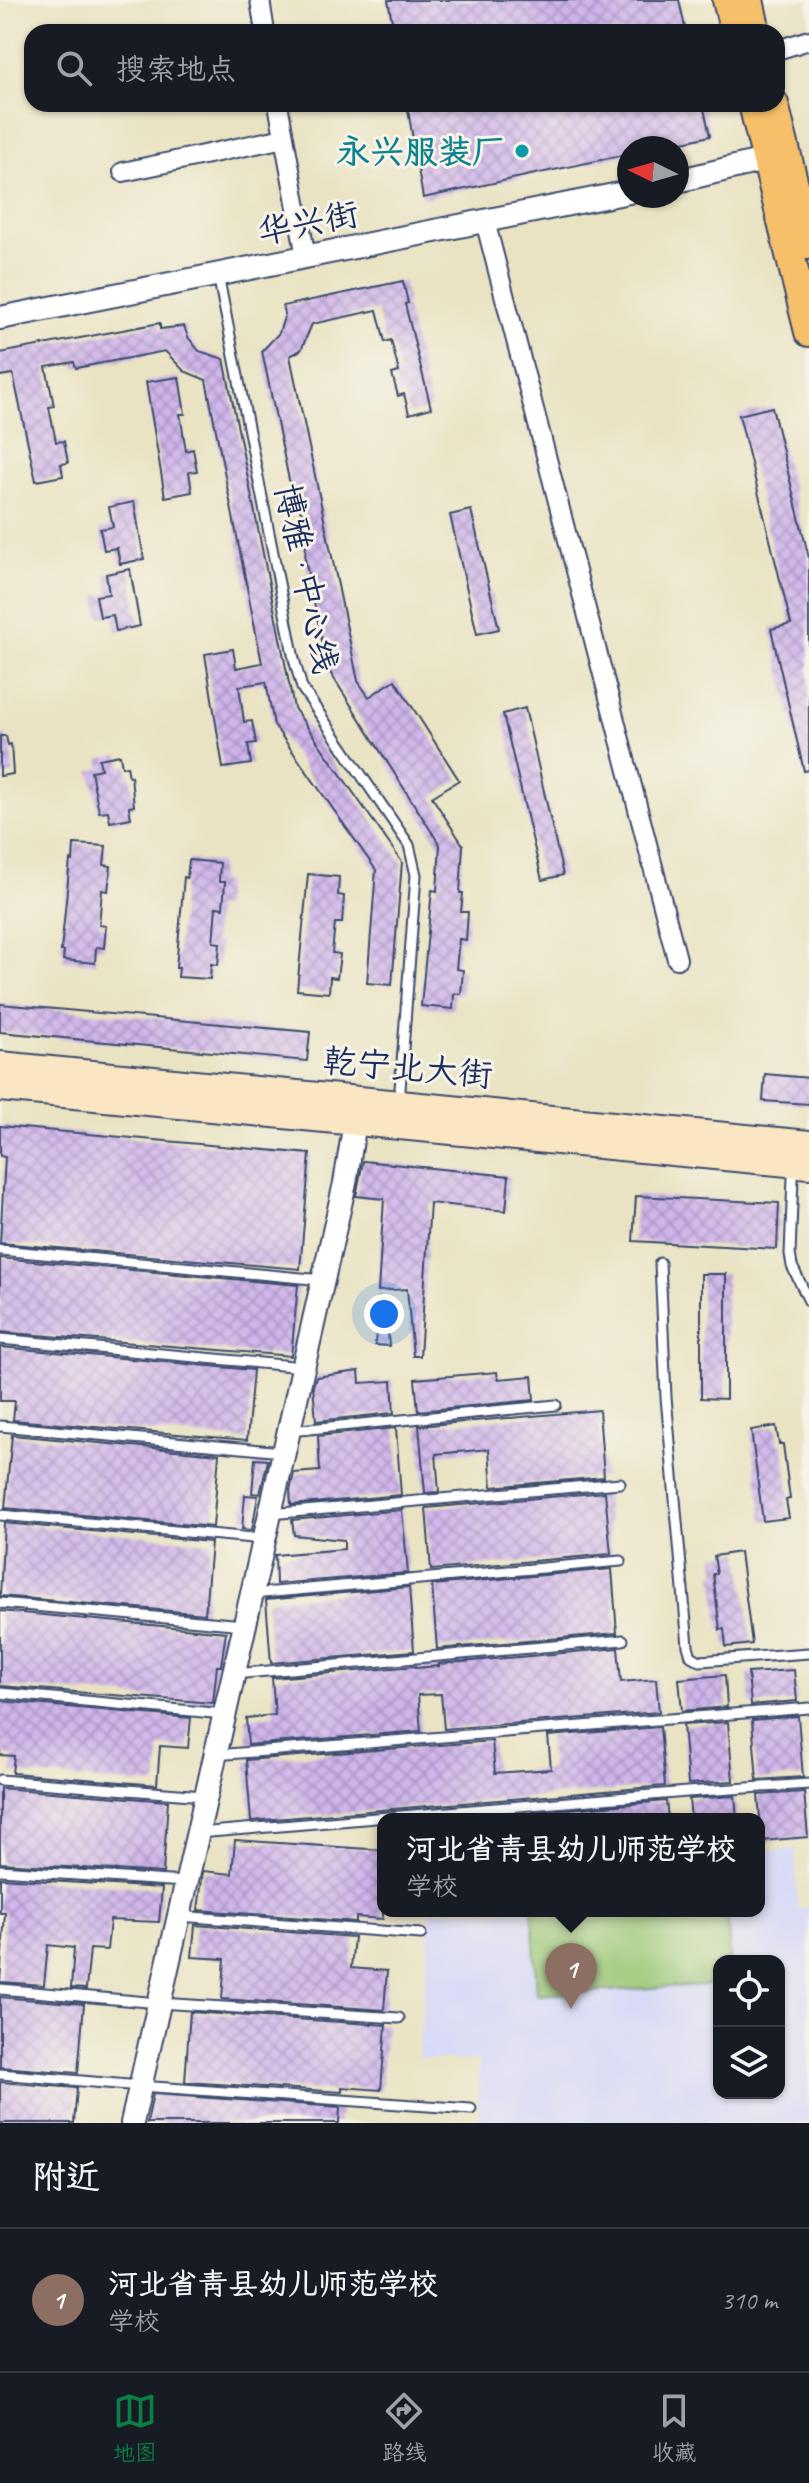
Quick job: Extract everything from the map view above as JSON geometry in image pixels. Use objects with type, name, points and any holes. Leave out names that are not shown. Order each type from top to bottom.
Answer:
[{"type":"main road","points":[[727,0],[733,24]]},
{"type":"main road","points":[[749,0],[754,24]]},
{"type":"main road","points":[[757,112],[777,157],[809,245]]},
{"type":"main road","points":[[774,112],[777,157],[809,332]]},
{"type":"main road","name":"乾宁北大街","points":[[0,1065],[809,1144]]},
{"type":"main road","name":"乾宁北大街","points":[[0,1088],[653,1150],[804,1175]]},
{"type":"street","points":[[260,0],[264,24]]},
{"type":"street","points":[[785,48],[809,40]]},
{"type":"street","points":[[279,112],[306,257]]},
{"type":"street","points":[[123,172],[284,138]]},
{"type":"street","points":[[689,178],[777,157]]},
{"type":"street","name":"华兴街","points":[[0,318],[617,194]]},
{"type":"street","points":[[485,221],[677,959]]},
{"type":"street","points":[[132,2123],[324,1280],[355,1122]]},
{"type":"lane","name":"博雅 · 中心线","points":[[218,275],[302,688],[409,845],[413,858],[416,875],[399,1103]]},
{"type":"lane","points":[[804,1175],[789,1234],[792,1266],[809,1301]]},
{"type":"lane","points":[[0,1250],[324,1280]]},
{"type":"lane","points":[[660,1263],[666,1397],[691,1656],[700,1661],[809,1653]]},
{"type":"lane","points":[[0,1339],[304,1367]]},
{"type":"lane","points":[[0,1426],[287,1442],[556,1405]]},
{"type":"lane","points":[[270,1514],[620,1483]]},
{"type":"lane","points":[[0,1515],[264,1539]]},
{"type":"lane","points":[[252,1594],[621,1561]]},
{"type":"lane","points":[[0,1603],[245,1625]]},
{"type":"lane","points":[[234,1674],[623,1640]]},
{"type":"lane","points":[[0,1693],[225,1714]]},
{"type":"lane","points":[[215,1755],[809,1708]]},
{"type":"lane","points":[[0,1780],[206,1797]]},
{"type":"lane","points":[[437,1813],[809,1784]]},
{"type":"lane","points":[[198,1833],[377,1818]]},
{"type":"lane","points":[[0,1870],[187,1882]]},
{"type":"lane","points":[[179,1916],[421,1934]]},
{"type":"lane","points":[[0,1989],[159,2003],[399,2018]]},
{"type":"lane","points":[[0,2074],[471,2109]]},
{"type":"shaded area","points":[[795,1849],[798,1908],[809,1908],[809,2123],[479,2123],[478,2061],[418,2058],[430,1917],[765,1917],[765,1852]]},
{"type":"green space","points":[[532,1917],[727,1917],[730,1955],[713,1955],[713,1984],[537,1995]]},
{"type":"building","name":"永兴服装厂","points":[[388,0],[679,0],[684,24],[392,24]]},
{"type":"building","name":"永兴服装厂","points":[[408,112],[705,112],[710,136],[689,141],[689,136],[617,136],[617,157],[423,198]]},
{"type":"building","points":[[403,281],[408,303],[405,304],[431,408],[409,414],[404,394],[398,396],[392,374],[399,372],[391,340],[385,342],[377,310],[312,324],[301,350],[290,356],[358,681],[369,697],[395,680],[459,780],[432,797],[463,845],[461,912],[468,912],[466,940],[459,939],[456,969],[463,970],[461,994],[454,994],[453,1009],[421,1006],[432,890],[437,891],[440,845],[328,669],[305,559],[305,517],[293,499],[262,351],[279,333],[285,314],[283,306]]},
{"type":"building","points":[[160,323],[160,329],[184,326],[199,351],[224,359],[294,708],[402,862],[392,985],[367,983],[376,870],[274,725],[266,682],[239,686],[244,722],[252,721],[256,743],[248,744],[251,764],[223,768],[205,654],[233,649],[236,668],[262,663],[206,380],[184,371],[165,351],[76,368],[74,362],[46,367],[54,406],[49,407],[56,442],[64,441],[68,463],[61,464],[63,476],[36,481],[13,374],[0,376],[0,353]]},
{"type":"building","points":[[179,377],[185,414],[180,414],[186,451],[193,449],[197,471],[189,472],[192,492],[165,497],[146,382]]},
{"type":"building","points":[[772,407],[809,558],[809,770],[804,771],[771,629],[791,624],[739,415]]},
{"type":"building","points":[[134,502],[144,559],[120,564],[117,548],[104,550],[100,529],[113,527],[109,507]]},
{"type":"building","points":[[471,510],[499,629],[477,634],[450,515]]},
{"type":"building","points":[[130,569],[140,626],[116,631],[113,615],[100,617],[96,596],[109,594],[106,574]]},
{"type":"building","points":[[525,708],[563,875],[542,880],[503,714]]},
{"type":"building","points":[[0,736],[6,736],[8,745],[11,744],[13,774],[0,776]]},
{"type":"building","points":[[120,755],[122,767],[127,766],[131,776],[134,806],[129,807],[131,818],[110,822],[108,811],[99,812],[91,771],[101,769],[99,759]]},
{"type":"building","points":[[74,844],[106,846],[104,865],[111,866],[108,891],[102,890],[99,925],[106,926],[104,948],[96,947],[95,963],[63,960],[64,951],[61,951]]},
{"type":"building","points":[[189,860],[220,863],[219,882],[225,882],[223,908],[216,907],[213,942],[220,943],[218,965],[211,964],[210,979],[178,977],[179,968],[176,968],[184,877],[187,878]]},
{"type":"building","points":[[308,874],[339,877],[338,895],[344,896],[342,923],[335,923],[332,953],[340,954],[337,978],[330,977],[329,993],[297,990]]},
{"type":"building","points":[[0,1004],[310,1032],[307,1061],[0,1032]]},
{"type":"building","points":[[765,1074],[809,1078],[809,1104],[763,1101]]},
{"type":"building","points":[[0,1126],[310,1154],[300,1269],[0,1243],[5,1157],[0,1156]]},
{"type":"building","points":[[363,1161],[509,1176],[506,1211],[430,1203],[420,1356],[413,1356],[407,1289],[378,1291],[384,1199],[356,1196]]},
{"type":"building","points":[[636,1196],[779,1203],[777,1249],[633,1241]]},
{"type":"building","points":[[0,1258],[298,1285],[291,1356],[0,1332]]},
{"type":"building","points":[[701,1274],[726,1274],[726,1399],[701,1398]]},
{"type":"building","points":[[378,1298],[385,1298],[389,1346],[375,1345]]},
{"type":"building","points":[[0,1347],[253,1370],[247,1440],[13,1420],[15,1401],[0,1401]]},
{"type":"building","points":[[359,1371],[360,1383],[392,1381],[394,1413],[316,1421],[313,1386],[316,1377]]},
{"type":"building","points":[[497,1372],[498,1379],[532,1376],[534,1400],[418,1411],[415,1379]]},
{"type":"building","points":[[599,1410],[604,1477],[492,1487],[489,1449],[436,1454],[439,1492],[425,1493],[419,1426]]},
{"type":"building","points":[[776,1426],[779,1444],[783,1444],[790,1499],[786,1500],[789,1518],[763,1521],[751,1430]]},
{"type":"building","points":[[396,1428],[401,1495],[291,1505],[294,1473],[320,1471],[318,1436]]},
{"type":"building","points":[[12,1435],[219,1454],[213,1527],[5,1508]]},
{"type":"building","points":[[255,1459],[268,1460],[260,1494],[252,1493]]},
{"type":"building","points":[[605,1492],[611,1554],[431,1570],[426,1508]]},
{"type":"building","points":[[245,1495],[258,1496],[252,1530],[242,1529]]},
{"type":"building","points":[[402,1510],[408,1573],[276,1584],[275,1555],[344,1549],[344,1540],[294,1535],[292,1520]]},
{"type":"building","points":[[4,1523],[211,1542],[205,1614],[0,1596]]},
{"type":"building","points":[[740,1552],[752,1644],[726,1647],[724,1629],[720,1630],[713,1574],[717,1574],[714,1556]]},
{"type":"building","points":[[612,1569],[617,1633],[437,1649],[432,1585]]},
{"type":"building","points":[[409,1587],[414,1651],[271,1663],[266,1600]]},
{"type":"building","points":[[0,1611],[226,1632],[221,1666],[217,1666],[213,1703],[0,1686]]},
{"type":"building","points":[[618,1648],[621,1682],[656,1679],[659,1712],[444,1729],[441,1694],[418,1695],[421,1731],[248,1745],[246,1718],[275,1715],[272,1678],[416,1668]]},
{"type":"building","points":[[794,1670],[797,1701],[751,1705],[748,1673]]},
{"type":"building","points":[[725,1675],[727,1707],[682,1711],[679,1679]]},
{"type":"building","points":[[0,1701],[191,1718],[188,1748],[160,1746],[157,1785],[12,1773],[14,1756],[0,1755]]},
{"type":"building","points":[[798,1716],[803,1777],[757,1780],[752,1720]]},
{"type":"building","points":[[728,1722],[733,1781],[688,1784],[683,1725]]},
{"type":"building","points":[[660,1727],[665,1786],[251,1821],[246,1760],[492,1741],[495,1773],[551,1769],[548,1736]]},
{"type":"building","points":[[0,1788],[168,1801],[163,1873],[0,1863]]},
{"type":"building","points":[[804,1792],[808,1837],[765,1841],[765,1813],[760,1813],[758,1795]]},
{"type":"building","points":[[735,1796],[736,1813],[690,1813],[689,1799]]},
{"type":"building","points":[[666,1801],[667,1813],[533,1813]]},
{"type":"building","points":[[235,1840],[377,1850],[377,1917],[383,1919],[356,1917],[356,1922],[198,1910],[203,1871],[232,1874]]},
{"type":"building","points":[[0,1878],[162,1888],[159,1922],[110,1920],[107,1950],[90,1949],[86,1989],[71,1988],[74,1948],[48,1945],[44,1985],[0,1982],[5,1913],[0,1913]]},
{"type":"building","points":[[195,1925],[354,1937],[351,1968],[387,1971],[384,2010],[222,1999],[225,1959],[192,1957]]},
{"type":"building","points":[[0,1997],[84,2004],[78,2073],[0,2067]]},
{"type":"building","points":[[190,2012],[386,2025],[381,2090],[342,2087],[342,2092],[185,2082]]},
{"type":"building","points":[[0,2082],[77,2088],[74,2123],[0,2123]]},
{"type":"building","points":[[153,2094],[340,2107],[339,2123],[147,2123]]},
{"type":"place","name":"永兴服装厂","points":[[522,151]]},
{"type":"place","name":"河北省青县幼儿师范学校","points":[[571,2009]]}]
